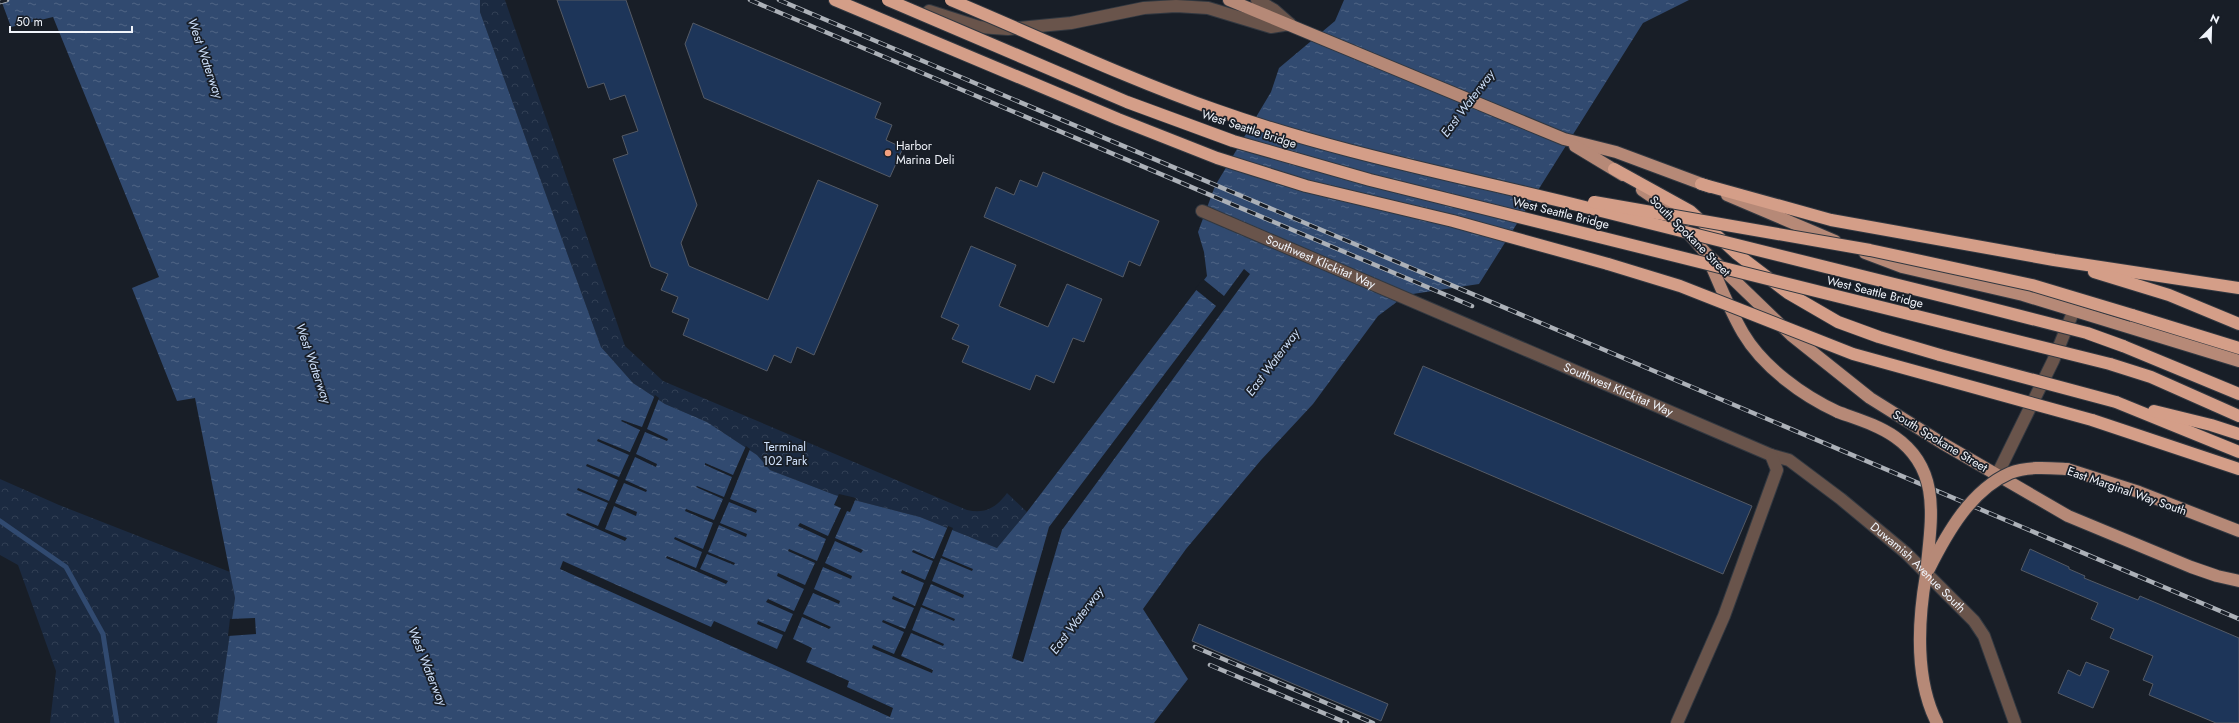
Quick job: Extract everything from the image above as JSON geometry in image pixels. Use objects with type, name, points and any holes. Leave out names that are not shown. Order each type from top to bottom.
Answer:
[{"type":"highway","points":[[835,0],[1118,119],[1217,158],[1306,186],[1453,221],[1608,264],[1680,286],[1853,354],[2092,420],[2239,469]]},
{"type":"highway","name":"West Seattle Bridge","points":[[888,0],[1127,102],[1233,141],[1370,180],[2110,364],[2151,377],[2239,416]]},
{"type":"highway","name":"West Seattle Bridge","points":[[951,0],[1217,110],[1302,137],[1824,265],[2087,333],[2123,346],[2239,394]]},
{"type":"highway","points":[[1614,169],[1690,211],[1737,254],[1794,296],[1838,322],[1879,337],[1940,355],[2116,402],[2211,425],[2239,434]]},
{"type":"highway","points":[[1490,184],[1770,232],[1953,267],[2032,285],[2239,348]]},
{"type":"highway","points":[[1701,184],[1831,220],[2054,260],[2112,272],[2239,288]]},
{"type":"highway","points":[[2112,272],[2239,324]]},
{"type":"highway","points":[[2116,402],[2239,452]]},
{"type":"main road","points":[[1229,0],[1290,24],[1564,140],[1616,152],[1701,184],[1796,226],[1902,267],[2023,295],[2239,361]]},
{"type":"main road","name":"South Spokane Street","points":[[1564,140],[1614,169],[1661,203],[1705,252],[1792,335],[1870,398],[2068,516],[2191,567],[2217,576],[2239,581]]},
{"type":"main road","points":[[1705,252],[1743,333],[1756,352],[1798,388],[1822,405],[1894,436],[1907,447],[1923,469],[1930,487],[1932,504],[1926,576]]},
{"type":"main road","name":"East Marginal Way South","points":[[1937,723],[1923,677],[1919,640],[1926,576],[1960,517],[1986,486],[2011,472],[2036,468],[2067,469],[2139,492],[2239,531]]},
{"type":"street","points":[[902,0],[939,16],[979,28],[1008,29],[1071,24],[1144,8],[1176,6],[1208,8],[1271,27],[1290,24]]},
{"type":"street","points":[[1257,0],[1274,10],[1290,24]]},
{"type":"street","name":"Southwest Klickitat Way","points":[[1202,211],[1771,455]]},
{"type":"street","points":[[1997,475],[2053,361],[2074,310]]},
{"type":"street","points":[[1677,723],[1724,616],[1776,470],[1771,455]]},
{"type":"street","name":"Duwamish Avenue South","points":[[1771,455],[1789,460],[1841,499],[1906,553],[1974,621],[1984,636],[2015,723]]},
{"type":"green space","name":"Terminal 102 Park","points":[[480,0],[505,0],[625,346],[663,381],[967,510],[979,511],[990,509],[999,503],[1007,493],[1027,512],[997,548],[920,517],[835,495],[770,470],[757,455],[707,422],[665,404],[633,383],[601,347],[480,12]]},
{"type":"green space","points":[[0,479],[59,505],[230,572],[235,598],[217,723],[50,723],[56,671],[18,565],[0,555]]},
{"type":"water","points":[[1,0],[480,0],[480,12],[601,347],[633,383],[665,404],[707,422],[757,455],[770,470],[835,495],[920,517],[997,548],[1027,512],[1207,276],[1204,252],[1198,232],[1215,186],[1271,92],[1279,68],[1335,21],[1344,0],[1689,0],[1643,23],[1479,284],[1406,295],[1378,316],[1313,404],[1261,460],[1186,549],[1143,609],[1188,679],[1154,723],[217,723],[235,598],[195,398],[177,401],[132,288],[159,277],[53,17],[11,27]]},
{"type":"pier","points":[[1244,269],[1250,274],[1062,530],[1023,662],[1012,658],[1049,527],[1216,306],[1195,289],[1203,279],[1224,296]]},
{"type":"pier","points":[[655,395],[659,398],[647,429],[668,439],[667,441],[645,432],[636,454],[657,464],[656,467],[635,457],[625,480],[647,490],[646,492],[624,483],[615,503],[637,512],[636,516],[614,506],[605,529],[627,538],[625,541],[566,515],[567,513],[598,526],[608,503],[577,490],[578,488],[609,501],[618,480],[586,466],[587,464],[619,477],[629,455],[597,441],[598,439],[630,452],[640,430],[621,421],[622,420],[642,427]]},
{"type":"pier","points":[[746,446],[750,449],[730,499],[757,510],[756,513],[729,502],[720,523],[747,534],[746,537],[719,525],[708,552],[735,563],[734,565],[707,554],[700,569],[728,581],[726,584],[666,558],[667,556],[696,568],[702,552],[674,539],[675,537],[703,549],[713,523],[685,511],[686,509],[714,520],[723,499],[696,487],[697,486],[724,497],[732,477],[705,465],[705,463],[733,475]]},
{"type":"pier","points":[[839,494],[856,498],[850,512],[847,511],[835,538],[863,550],[861,553],[835,541],[825,563],[852,576],[851,579],[823,567],[814,589],[840,601],[839,604],[813,593],[803,614],[831,627],[829,629],[802,617],[793,639],[812,648],[806,662],[849,681],[847,687],[893,708],[890,717],[560,569],[563,561],[711,627],[714,621],[777,649],[783,635],[757,624],[758,621],[785,632],[793,614],[766,602],[768,599],[794,611],[804,589],[777,576],[778,573],[805,585],[815,563],[788,551],[789,549],[817,561],[826,539],[798,526],[800,523],[828,536],[841,508],[834,505]]},
{"type":"pier","points":[[948,526],[953,528],[942,556],[973,569],[972,571],[941,558],[932,581],[964,595],[963,598],[931,584],[922,605],[955,619],[954,621],[921,607],[912,630],[944,644],[943,646],[911,633],[901,656],[933,670],[932,673],[872,648],[873,645],[894,654],[904,632],[882,622],[883,620],[905,629],[914,608],[892,599],[893,596],[915,606],[924,583],[901,573],[902,570],[925,580],[933,561],[912,552],[913,550],[934,559]]},
{"type":"pier","points":[[255,618],[256,634],[228,636],[230,619]]},
{"type":"building","points":[[557,0],[626,0],[697,205],[681,243],[689,266],[768,300],[818,180],[878,205],[814,355],[797,347],[791,363],[774,355],[767,371],[683,335],[689,319],[672,312],[678,297],[661,290],[668,274],[651,267],[613,159],[628,154],[622,136],[638,131],[625,95],[610,100],[604,83],[588,88]]},
{"type":"building","points":[[693,23],[881,103],[875,118],[892,125],[886,140],[903,148],[890,177],[704,98],[685,44]]},
{"type":"building","points":[[1043,172],[1159,221],[1140,266],[1129,261],[1123,277],[984,217],[996,187],[1014,195],[1020,180],[1037,187]]},
{"type":"building","points":[[971,246],[1016,265],[999,306],[1048,327],[1067,284],[1102,299],[1084,342],[1073,338],[1054,383],[1036,375],[1030,390],[962,362],[969,346],[952,339],[959,325],[941,317]]},
{"type":"building","points":[[1423,366],[1752,506],[1723,574],[1394,434]]},
{"type":"building","points":[[2030,549],[2069,567],[2069,569],[2085,576],[2084,578],[2138,600],[2140,596],[2239,638],[2239,723],[2216,723],[2149,695],[2153,684],[2143,680],[2153,656],[2110,638],[2114,629],[2091,619],[2098,603],[2021,570]]},
{"type":"building","points":[[1199,624],[1388,704],[1381,721],[1192,641]]},
{"type":"building","points":[[2086,662],[2109,671],[2093,708],[2058,693],[2068,670],[2080,676]]},
{"type":"waterway","points":[[0,521],[66,567],[103,634],[117,723]]},
{"type":"railway","points":[[0,2],[7,0]]},
{"type":"railway","points":[[750,0],[1472,306]]},
{"type":"railway","points":[[779,0],[2239,619]]},
{"type":"railway","points":[[1195,647],[1373,723]]},
{"type":"railway","points":[[1210,665],[1347,723]]},
{"type":"place","name":"Harbor Marina Deli","points":[[888,153]]},
{"type":"water label","name":"West Waterway","points":[[206,58]]},
{"type":"water label","name":"East Waterway","points":[[1467,103]]},
{"type":"water label","name":"East Waterway","points":[[1272,362]]},
{"type":"water label","name":"West Waterway","points":[[314,363]]},
{"type":"water label","name":"East Waterway","points":[[1076,620]]},
{"type":"water label","name":"West Waterway","points":[[428,666]]}]
